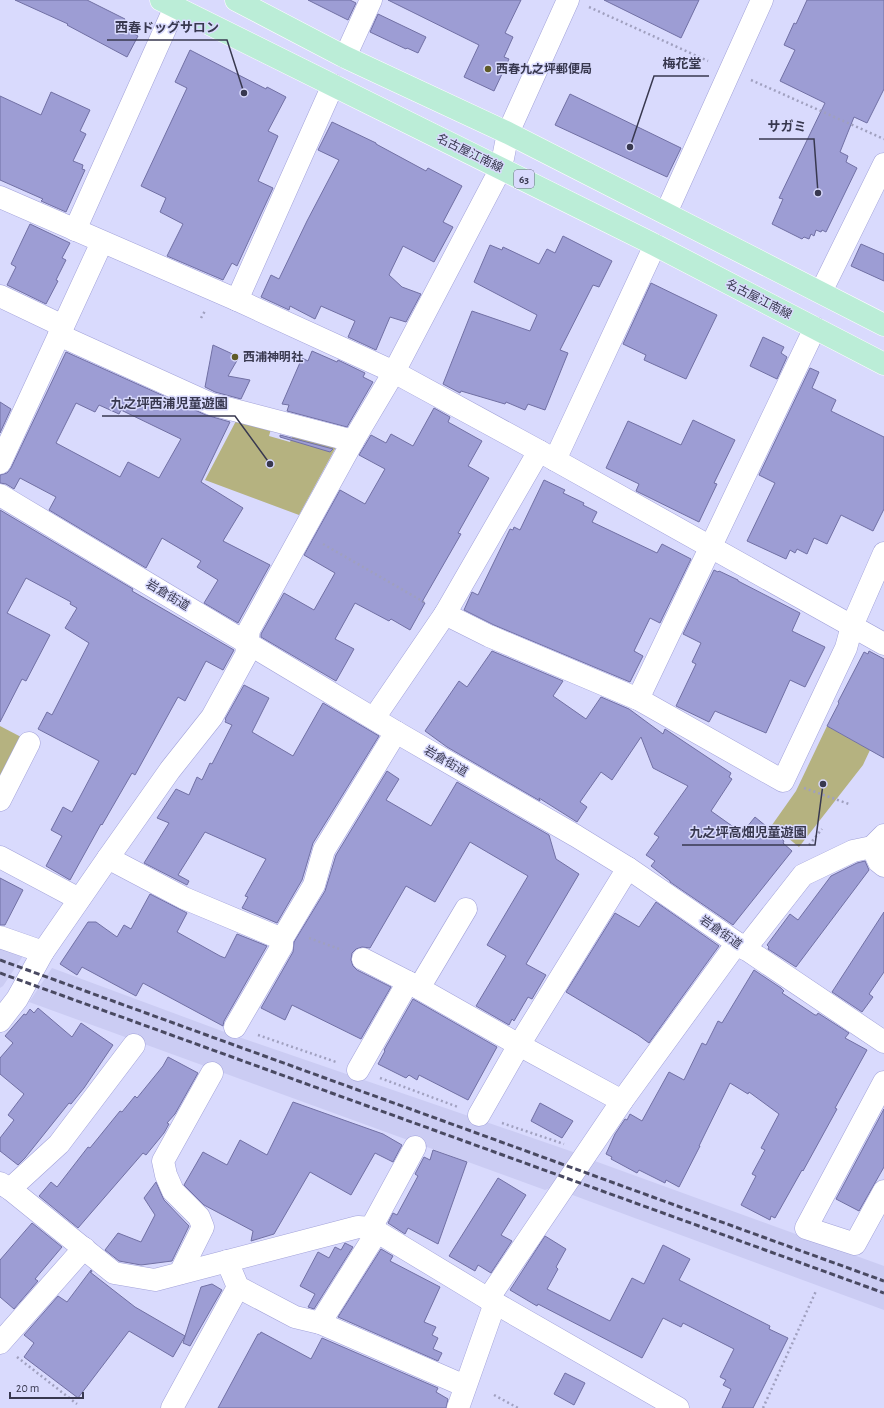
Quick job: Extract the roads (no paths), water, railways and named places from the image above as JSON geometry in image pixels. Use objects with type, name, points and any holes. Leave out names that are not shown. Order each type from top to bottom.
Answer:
[{"type":"main road","points":[[236,0],[345,57],[508,133],[884,325]]},
{"type":"main road","name":"名古屋江南線","points":[[168,3],[655,245],[884,364]]},
{"type":"street","points":[[345,57],[371,0]]},
{"type":"street","points":[[1,1018],[17,999],[43,952],[79,899],[170,770],[212,717],[246,655],[246,642],[249,630],[353,441],[394,372],[501,168],[508,133],[568,0]]},
{"type":"street","points":[[666,213],[762,0]]},
{"type":"street","points":[[75,230],[168,3]]},
{"type":"street","points":[[237,300],[333,85]]},
{"type":"street","points":[[821,292],[884,164]]},
{"type":"street","points":[[0,197],[237,300],[394,372],[884,644]]},
{"type":"street","points":[[0,463],[102,242]]},
{"type":"street","points":[[374,718],[445,614],[547,456],[655,245]]},
{"type":"street","points":[[0,296],[61,331],[211,404],[353,441]]},
{"type":"street","points":[[638,699],[815,328]]},
{"type":"street","name":"岩倉街道","points":[[0,495],[396,732],[576,836],[628,868],[884,1042]]},
{"type":"street","points":[[445,614],[488,636],[638,699],[783,781],[846,648],[852,626],[884,553]]},
{"type":"street","points":[[235,1027],[282,946],[284,934],[314,885],[324,850],[396,732]]},
{"type":"street","points":[[0,800],[29,743]]},
{"type":"street","points":[[458,1408],[491,1301],[585,1155],[622,1101],[741,946],[803,875],[853,851],[878,841],[879,862],[884,866]]},
{"type":"street","points":[[0,857],[79,899]]},
{"type":"street","points":[[108,858],[184,898],[284,934]]},
{"type":"street","points":[[479,1115],[519,1045],[628,868]]},
{"type":"street","points":[[358,1070],[466,909]]},
{"type":"street","points":[[0,937],[43,952]]},
{"type":"street","points":[[363,958],[622,1101]]},
{"type":"street","points":[[134,1045],[59,1144],[5,1186],[114,1273],[156,1280],[358,1227],[374,1230],[491,1301],[678,1408]]},
{"type":"street","points":[[180,1273],[203,1227],[199,1217],[174,1191],[166,1175],[163,1161],[212,1073]]},
{"type":"street","points":[[884,1082],[806,1228],[855,1244],[884,1191]]},
{"type":"street","points":[[320,1323],[374,1230],[415,1147]]},
{"type":"street","points":[[6,1348],[84,1248]]},
{"type":"street","points":[[227,1261],[238,1287],[296,1317],[320,1323],[465,1386]]},
{"type":"street","points":[[172,1408],[238,1287]]},
{"type":"railway","points":[[0,960],[884,1281]]},
{"type":"railway","points":[[0,973],[884,1293]]},
{"type":"place","name":"西春九之坪郵便局","points":[[488,69]]},
{"type":"place","name":"西春ドッグサロン","points":[[244,93]]},
{"type":"place","name":"梅花堂","points":[[630,147]]},
{"type":"place","name":"サガミ","points":[[818,193]]},
{"type":"place","name":"西浦神明社","points":[[235,357]]},
{"type":"place","name":"九之坪西浦児童遊園","points":[[270,464]]},
{"type":"place","name":"九之坪高畑児童遊園","points":[[823,784]]}]
